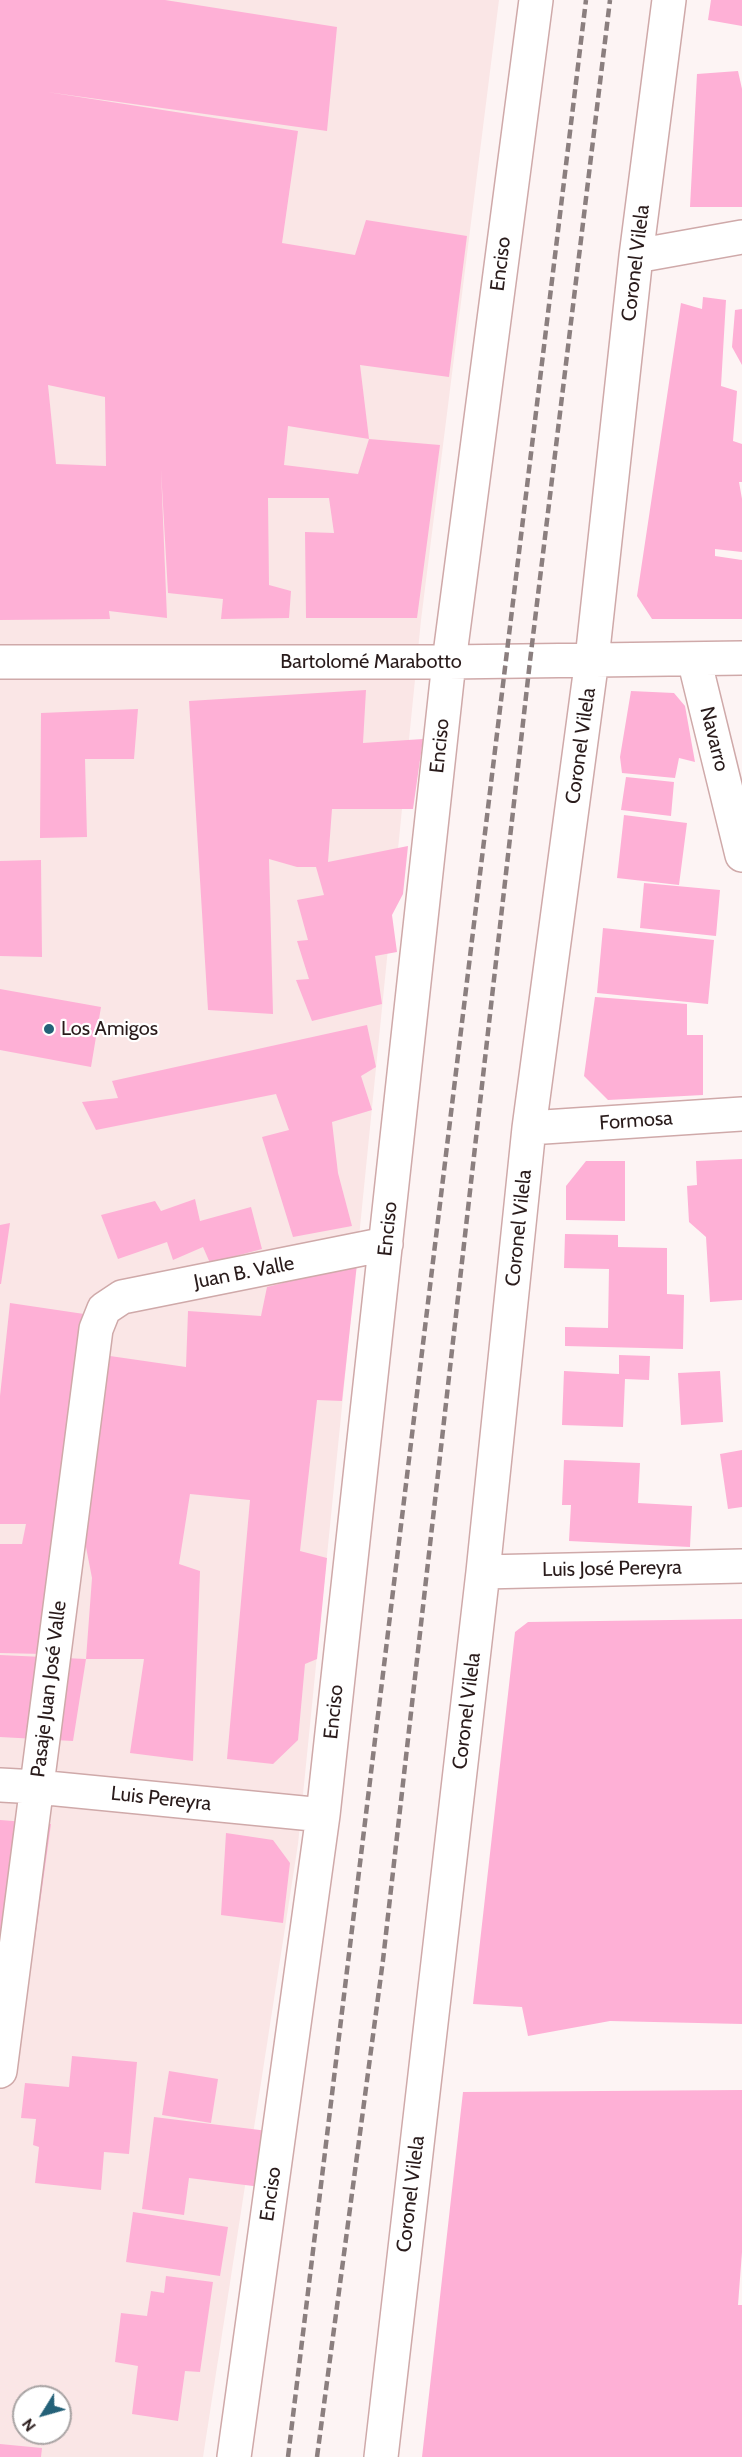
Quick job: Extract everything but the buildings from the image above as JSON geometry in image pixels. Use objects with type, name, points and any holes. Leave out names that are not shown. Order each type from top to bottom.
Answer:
[{"type":"street","name":"Enciso","points":[[234,2457],[323,1815],[449,662],[536,0]]},
{"type":"street","name":"Coronel Vilela","points":[[381,2457],[483,1572],[529,1128],[592,659],[636,256],[669,0]]},
{"type":"street","points":[[636,256],[742,237]]},
{"type":"street","name":"Bartolomé Marabotto","points":[[0,662],[449,662],[742,658]]},
{"type":"street","name":"Navarro","points":[[694,659],[742,855]]},
{"type":"street","name":"Formosa","points":[[529,1128],[742,1114]]},
{"type":"street","name":"Juan B. Valle","points":[[105,1309],[122,1297],[386,1244]]},
{"type":"street","name":"Pasaje Juan José Valle","points":[[0,2072],[96,1329],[105,1309]]},
{"type":"street","name":"Luis José Pereyra","points":[[483,1572],[742,1566]]},
{"type":"street","name":"Luis Pereyra","points":[[0,1785],[323,1815]]},
{"type":"shaded area","points":[[0,0],[499,0],[421,620],[298,1844],[203,2457],[0,2457]]},
{"type":"railway","points":[[288,2457],[586,0]]},
{"type":"railway","points":[[317,2457],[383,1960],[530,661],[610,0]]},
{"type":"place","name":"Los Amigos","points":[[49,1029]]}]
